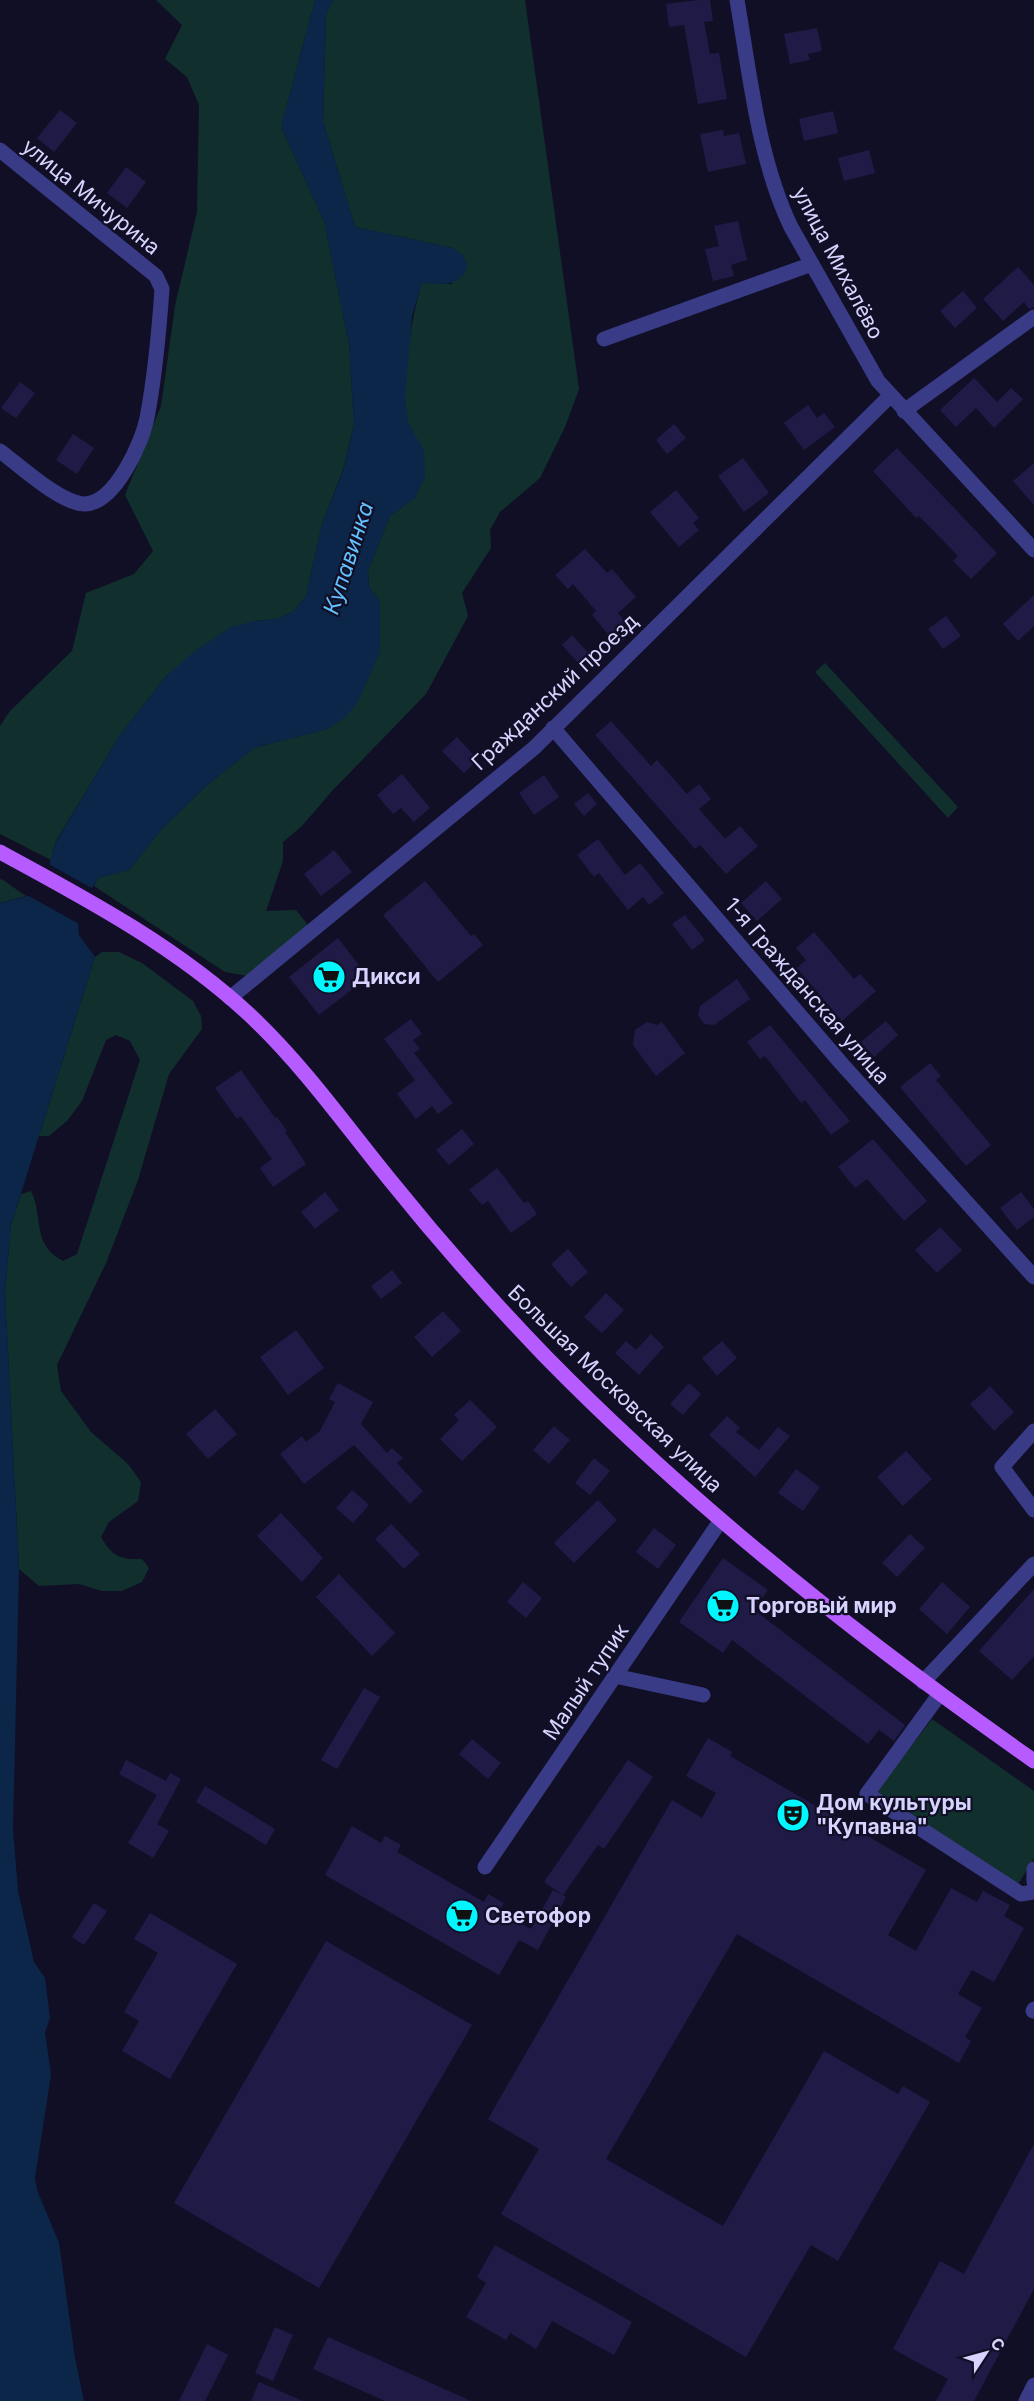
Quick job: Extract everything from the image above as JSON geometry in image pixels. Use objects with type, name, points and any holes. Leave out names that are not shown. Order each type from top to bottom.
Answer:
[{"type":"main road","name":"Большая Московская улица","points":[[0,852],[109,913],[189,966],[230,998],[283,1048],[455,1257],[547,1358],[665,1471],[721,1520],[939,1695],[1034,1761]]},
{"type":"street","name":"улица Михалёво","points":[[737,0],[755,105],[779,202],[812,264],[864,358],[890,396],[1034,550]]},
{"type":"street","name":"улица Мичурина","points":[[0,150],[156,276],[162,290],[146,420],[131,460],[112,490],[98,500],[85,504],[55,493],[0,451]]},
{"type":"street","points":[[604,339],[812,264]]},
{"type":"street","points":[[904,411],[1034,317]]},
{"type":"street","name":"Гражданский проезд","points":[[230,998],[534,748],[890,396]]},
{"type":"street","name":"1-я Гражданская улица","points":[[553,728],[841,1063],[1034,1277]]},
{"type":"street","points":[[1034,1431],[1002,1467],[1034,1510]]},
{"type":"street","name":"Малый тупик","points":[[485,1867],[721,1520]]},
{"type":"street","points":[[923,1682],[1034,1564]]},
{"type":"street","points":[[615,1676],[703,1695]]},
{"type":"street","points":[[939,1695],[867,1794],[1022,1894],[1034,1892]]},
{"type":"street","points":[[1034,1869],[1034,1882]]},
{"type":"street","points":[[1026,2401],[1034,2385]]},
{"type":"green space","points":[[156,0],[315,0],[281,127],[324,221],[349,344],[354,425],[343,470],[322,524],[306,596],[294,611],[277,619],[254,621],[166,676],[120,735],[56,841],[51,860],[0,834],[0,726],[10,711],[72,651],[86,593],[134,574],[153,551],[125,495],[161,406],[175,306],[197,212],[199,105],[187,77],[165,59],[182,25]]},
{"type":"green space","points":[[333,0],[525,0],[579,389],[565,427],[540,478],[500,512],[490,530],[491,548],[462,593],[468,616],[426,694],[332,791],[302,826],[283,842],[283,861],[266,911],[296,910],[309,926],[248,976],[225,972],[94,886],[98,878],[129,870],[161,830],[207,785],[254,748],[327,729],[380,602],[369,587],[368,571],[390,516],[415,498],[424,451],[409,426],[406,408],[406,372],[411,332],[422,283],[452,284],[453,248],[355,227],[323,121],[326,14]]},
{"type":"green space","points":[[825,663],[958,807],[948,818],[815,672]]},
{"type":"green space","points":[[0,879],[3,880],[26,896],[0,903]]},
{"type":"green space","points":[[102,952],[119,952],[142,963],[193,1001],[201,1016],[202,1029],[169,1074],[138,1180],[106,1263],[57,1365],[61,1391],[91,1432],[128,1464],[141,1482],[138,1501],[109,1522],[101,1537],[117,1556],[142,1559],[149,1568],[142,1582],[122,1591],[102,1591],[79,1584],[39,1586],[19,1569],[5,1292],[11,1225],[21,1194],[31,1191],[46,1247],[63,1261],[77,1254],[140,1060],[130,1041],[116,1035],[106,1040],[82,1101],[67,1121],[49,1136],[39,1136],[95,957]]},
{"type":"green space","points":[[932,1719],[1034,1791],[1034,1858],[1017,1886],[876,1792]]},
{"type":"water","name":"Купавинка","points":[[315,0],[333,0],[326,14],[323,121],[355,227],[453,248],[463,255],[468,267],[455,282],[422,283],[412,316],[405,400],[408,422],[424,451],[425,477],[415,498],[390,516],[368,571],[369,587],[380,602],[380,652],[358,702],[346,717],[327,729],[254,748],[207,785],[161,830],[129,870],[98,878],[77,913],[79,935],[95,957],[11,1225],[5,1292],[19,1569],[13,1830],[18,1891],[34,1962],[45,1978],[50,2018],[45,2032],[51,2075],[35,2178],[37,2190],[59,2243],[75,2358],[84,2401],[0,2401],[0,903],[35,894],[42,889],[56,842],[120,735],[166,676],[195,651],[231,627],[254,621],[277,619],[294,611],[306,596],[322,524],[343,471],[354,425],[349,344],[324,221],[281,127]]},
{"type":"pier","points":[[47,863],[95,890],[80,914],[81,925],[25,894],[39,887]]},
{"type":"building","points":[[710,0],[713,21],[704,22],[710,54],[719,53],[727,99],[698,104],[684,25],[669,27],[666,4]]},
{"type":"building","points":[[817,28],[822,51],[808,54],[810,60],[790,64],[784,34]]},
{"type":"building","points":[[60,110],[77,123],[54,152],[37,138]]},
{"type":"building","points":[[833,111],[838,133],[804,141],[799,119]]},
{"type":"building","points":[[723,130],[724,136],[739,133],[746,164],[708,172],[700,134]]},
{"type":"building","points":[[869,150],[875,173],[844,181],[838,158]]},
{"type":"building","points":[[126,167],[146,182],[127,208],[107,193]]},
{"type":"building","points":[[738,221],[747,260],[731,265],[734,276],[713,281],[705,249],[719,246],[714,226]]},
{"type":"building","points":[[1018,267],[1034,285],[1034,307],[1029,309],[1024,302],[1003,321],[983,299]]},
{"type":"building","points":[[963,291],[977,308],[955,328],[940,311]]},
{"type":"building","points":[[974,378],[997,402],[1011,388],[1023,399],[994,428],[976,408],[956,427],[940,410]]},
{"type":"building","points":[[20,382],[35,393],[16,418],[1,408]]},
{"type":"building","points":[[808,405],[817,418],[824,413],[835,427],[804,450],[784,423]]},
{"type":"building","points":[[674,424],[686,438],[667,454],[656,440]]},
{"type":"building","points":[[73,434],[94,448],[77,474],[56,460]]},
{"type":"building","points":[[897,448],[997,553],[971,579],[953,561],[958,556],[919,516],[916,518],[873,471]]},
{"type":"building","points":[[743,458],[769,493],[744,512],[718,476]]},
{"type":"building","points":[[1034,463],[1034,505],[1013,481]]},
{"type":"building","points":[[676,490],[699,518],[693,523],[699,530],[679,547],[650,512]]},
{"type":"building","points":[[585,549],[607,573],[612,569],[636,597],[618,613],[633,632],[617,645],[592,615],[596,611],[573,584],[568,589],[555,575]]},
{"type":"building","points":[[1034,595],[1034,626],[1018,641],[1003,624]]},
{"type":"building","points":[[946,616],[961,636],[943,649],[928,629]]},
{"type":"building","points":[[572,635],[592,657],[581,666],[562,645]]},
{"type":"building","points":[[611,721],[651,766],[657,760],[687,794],[699,784],[711,799],[699,809],[725,839],[740,826],[758,846],[726,874],[700,845],[695,849],[595,735]]},
{"type":"building","points":[[457,737],[478,760],[464,773],[442,751]]},
{"type":"building","points":[[402,774],[430,808],[414,822],[401,808],[393,814],[377,795]]},
{"type":"building","points":[[544,775],[559,797],[534,815],[519,793]]},
{"type":"building","points":[[588,793],[597,804],[584,816],[574,804]]},
{"type":"building","points":[[598,839],[625,875],[640,863],[664,893],[649,905],[643,897],[628,910],[599,873],[594,877],[577,855]]},
{"type":"building","points":[[334,850],[352,872],[321,896],[304,874]]},
{"type":"building","points":[[425,881],[471,936],[474,934],[483,945],[438,982],[383,915]]},
{"type":"building","points":[[766,881],[782,899],[757,921],[741,903]]},
{"type":"building","points":[[685,915],[705,940],[692,950],[672,924]]},
{"type":"building","points":[[814,932],[854,979],[860,974],[876,991],[842,1021],[797,968],[806,960],[796,948]]},
{"type":"building","name":"Дикси","points":[[338,938],[368,977],[319,1015],[289,977]]},
{"type":"building","points":[[737,979],[750,999],[714,1025],[704,1024],[698,1015],[700,1006]]},
{"type":"building","points":[[411,1019],[422,1034],[413,1040],[420,1049],[414,1053],[453,1103],[438,1114],[432,1106],[416,1119],[397,1094],[415,1080],[384,1039]]},
{"type":"building","points":[[886,1021],[898,1035],[874,1057],[861,1042]]},
{"type":"building","points":[[647,1022],[657,1025],[662,1022],[685,1053],[656,1076],[633,1045],[635,1030]]},
{"type":"building","points":[[770,1025],[850,1121],[831,1135],[805,1100],[801,1103],[765,1056],[760,1059],[747,1042]]},
{"type":"building","points":[[930,1063],[941,1076],[936,1080],[991,1145],[966,1166],[900,1087]]},
{"type":"building","points":[[241,1070],[287,1131],[285,1132],[306,1164],[273,1187],[260,1168],[272,1159],[241,1116],[237,1119],[215,1088]]},
{"type":"building","points":[[462,1129],[474,1144],[449,1165],[436,1150]]},
{"type":"building","points":[[873,1139],[927,1201],[904,1221],[867,1179],[855,1188],[838,1167]]},
{"type":"building","points":[[497,1168],[524,1203],[528,1201],[537,1214],[511,1233],[488,1201],[482,1205],[469,1190]]},
{"type":"building","points":[[325,1192],[339,1210],[315,1229],[301,1212]]},
{"type":"building","points":[[1021,1192],[1034,1209],[1034,1217],[1017,1230],[1000,1208]]},
{"type":"building","points":[[940,1227],[962,1250],[937,1273],[915,1250]]},
{"type":"building","points":[[568,1249],[588,1272],[571,1287],[551,1264]]},
{"type":"building","points":[[392,1270],[402,1283],[381,1299],[371,1286]]},
{"type":"building","points":[[606,1293],[624,1310],[602,1333],[584,1317]]},
{"type":"building","points":[[443,1311],[461,1331],[432,1357],[414,1337]]},
{"type":"building","points":[[296,1330],[324,1368],[288,1395],[260,1357]]},
{"type":"building","points":[[651,1334],[664,1347],[639,1375],[615,1353],[626,1341],[636,1350]]},
{"type":"building","points":[[722,1341],[737,1358],[717,1376],[702,1358]]},
{"type":"building","points":[[338,1383],[373,1402],[361,1424],[387,1453],[392,1448],[403,1458],[397,1463],[423,1491],[410,1504],[354,1445],[304,1484],[280,1454],[302,1436],[306,1442],[320,1431],[335,1402],[329,1399]]},
{"type":"building","points":[[689,1383],[701,1394],[683,1415],[670,1404]]},
{"type":"building","points":[[990,1386],[1014,1412],[994,1431],[970,1404]]},
{"type":"building","points":[[470,1400],[497,1427],[462,1461],[440,1439],[459,1420],[454,1415]]},
{"type":"building","points":[[215,1409],[237,1434],[208,1459],[186,1434]]},
{"type":"building","points":[[727,1416],[740,1428],[736,1432],[759,1450],[778,1427],[790,1436],[755,1477],[709,1435]]},
{"type":"building","points":[[554,1426],[570,1440],[549,1464],[533,1450]]},
{"type":"building","points":[[906,1451],[932,1479],[903,1506],[877,1477]]},
{"type":"building","points":[[594,1458],[610,1471],[590,1495],[575,1483]]},
{"type":"building","points":[[796,1469],[820,1487],[803,1511],[778,1493]]},
{"type":"building","points":[[352,1490],[369,1505],[353,1523],[336,1508]]},
{"type":"building","points":[[598,1500],[617,1520],[574,1563],[554,1543]]},
{"type":"building","points":[[281,1513],[323,1558],[302,1582],[257,1536]]},
{"type":"building","points":[[391,1524],[420,1554],[404,1569],[375,1539]]},
{"type":"building","points":[[654,1528],[676,1545],[658,1569],[636,1552]]},
{"type":"building","points":[[910,1534],[925,1548],[897,1577],[882,1563]]},
{"type":"building","points":[[723,1558],[768,1590],[754,1610],[905,1725],[894,1741],[879,1730],[868,1744],[732,1640],[723,1653],[679,1622]]},
{"type":"building","points":[[339,1574],[395,1633],[372,1656],[316,1597]]},
{"type":"building","points":[[523,1582],[542,1598],[526,1618],[507,1602]]},
{"type":"building","points":[[942,1582],[970,1607],[947,1634],[919,1609]]},
{"type":"building","points":[[1034,1589],[1034,1656],[1012,1680],[979,1651]]},
{"type":"building","points":[[364,1688],[380,1697],[337,1769],[321,1760]]},
{"type":"building","points":[[708,1738],[732,1752],[730,1756],[926,1870],[888,1935],[916,1951],[951,1888],[977,1902],[983,1891],[1010,1905],[1004,1916],[1024,1928],[994,1982],[972,1970],[958,1994],[982,2008],[965,2037],[971,2041],[959,2063],[737,1934],[606,2159],[723,2226],[824,2051],[898,2094],[903,2086],[930,2102],[838,2261],[811,2245],[746,2357],[501,2214],[539,2149],[488,2119],[672,1800],[702,1818],[716,1793],[686,1776]]},
{"type":"building","points":[[472,1739],[501,1763],[488,1779],[459,1754]]},
{"type":"building","points":[[126,1760],[166,1781],[170,1773],[181,1779],[157,1824],[169,1831],[153,1858],[128,1843],[157,1795],[119,1774]]},
{"type":"building","points":[[628,1760],[653,1777],[604,1849],[598,1845],[563,1895],[544,1882]]},
{"type":"building","points":[[205,1786],[275,1829],[266,1845],[196,1802]]},
{"type":"building","points":[[352,1826],[381,1843],[385,1836],[401,1845],[397,1852],[484,1902],[488,1894],[504,1903],[499,1911],[531,1929],[553,1890],[566,1897],[538,1950],[519,1940],[499,1975],[325,1875]]},
{"type":"building","points":[[94,1903],[107,1911],[84,1945],[72,1937]]},
{"type":"building","points":[[150,1913],[237,1964],[170,2079],[122,2051],[139,2021],[124,2012],[158,1953],[134,1939]]},
{"type":"building","points":[[326,1941],[472,2025],[319,2288],[174,2203]]},
{"type":"building","points":[[1034,2144],[1034,2289],[974,2401],[936,2401],[948,2379],[893,2349],[940,2261],[964,2274]]},
{"type":"building","points":[[495,2245],[632,2322],[614,2355],[552,2321],[536,2349],[510,2333],[506,2340],[466,2317],[486,2283],[477,2277]]},
{"type":"building","points":[[275,2327],[293,2335],[273,2381],[255,2373]]},
{"type":"building","points":[[328,2337],[471,2401],[385,2401],[313,2369]]},
{"type":"building","points":[[207,2344],[228,2355],[205,2401],[179,2401]]},
{"type":"building","points":[[259,2382],[303,2401],[251,2401]]},
{"type":"place","name":"Дикси","points":[[329,977]]},
{"type":"place","name":"Торговый мир","points":[[723,1606]]},
{"type":"place","name":"Дом культуры \"Купавна\"","points":[[793,1815]]},
{"type":"place","name":"Светофор","points":[[462,1916]]}]
